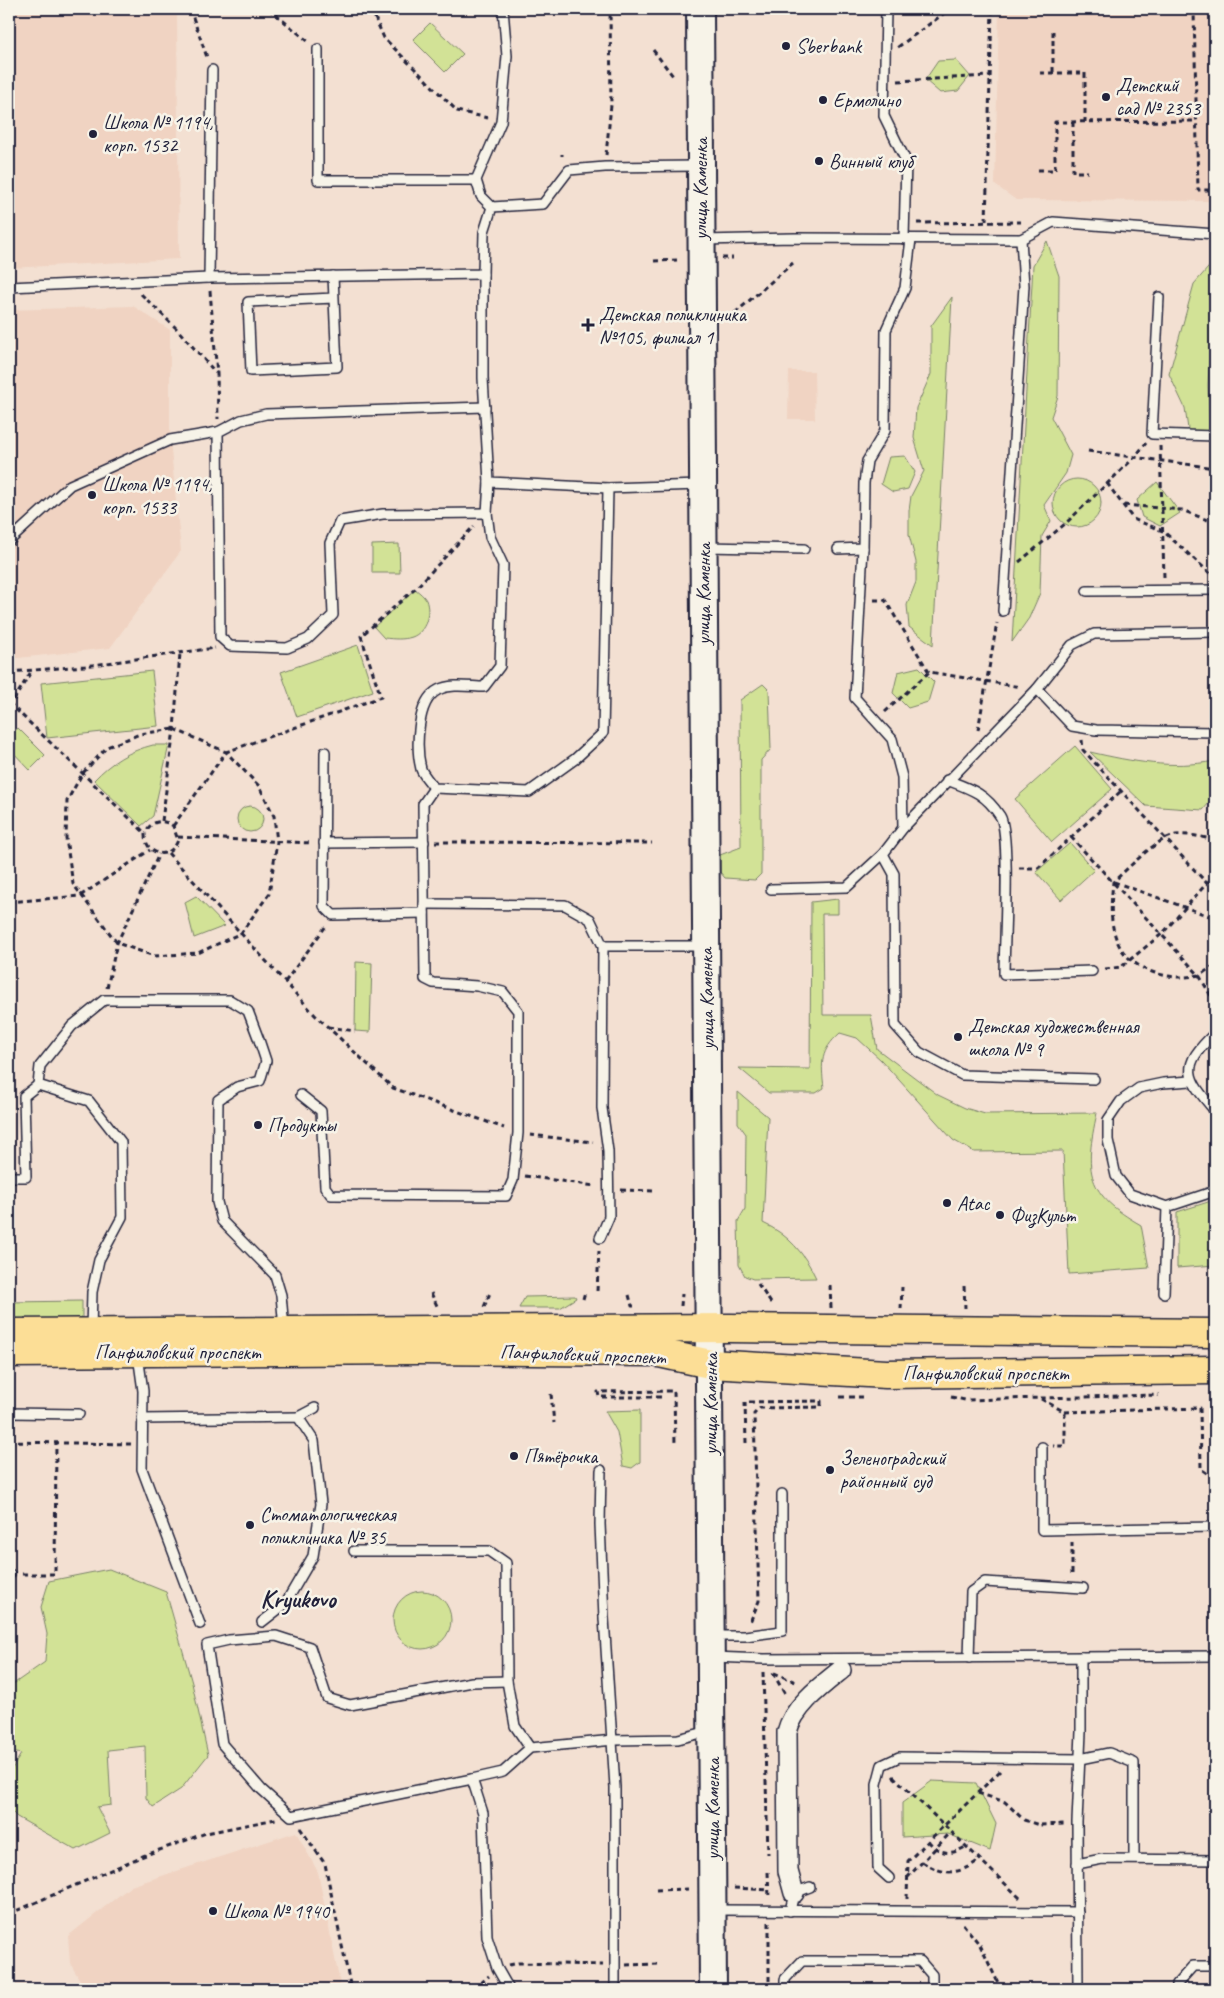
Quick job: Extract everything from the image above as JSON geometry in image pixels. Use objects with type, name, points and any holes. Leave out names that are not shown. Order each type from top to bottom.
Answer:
[{"type":"main road","name":"улица Каменка","points":[[700,9],[702,547],[710,1364],[713,1989]]},
{"type":"main road","name":"Панфиловский проспект","points":[[138,1342],[284,1331],[709,1328],[1215,1334]]},
{"type":"main road","name":"Панфиловский проспект","points":[[9,1333],[91,1342],[439,1350],[655,1352],[710,1364],[886,1374],[1215,1370]]},
{"type":"main road","name":"Панфиловский проспект","points":[[9,1352],[91,1342]]},
{"type":"street","points":[[798,1897],[788,1871],[787,1732],[789,1721],[818,1690],[841,1670]]},
{"type":"lane","points":[[503,9],[507,56],[501,122],[476,180],[481,196],[492,207],[543,204],[569,170],[606,167],[700,166]]},
{"type":"lane","points":[[886,9],[884,116],[906,161],[904,223],[907,239],[905,288],[886,330],[885,431],[867,461],[864,483],[863,548],[855,698],[892,739],[902,776],[903,828]]},
{"type":"lane","points":[[318,49],[318,180],[476,180]]},
{"type":"lane","points":[[209,278],[212,70]]},
{"type":"lane","points":[[434,788],[422,771],[417,740],[422,716],[429,698],[438,690],[453,686],[484,687],[500,666],[503,564],[490,537],[487,513],[490,482],[485,407],[484,232],[492,207]]},
{"type":"lane","points":[[700,240],[795,238],[1021,239],[1053,222],[1215,234]]},
{"type":"lane","points":[[1002,611],[1024,286],[1021,239]]},
{"type":"lane","points":[[9,287],[209,278],[483,274]]},
{"type":"lane","points":[[333,276],[334,298],[337,368],[250,371],[248,302],[334,298]]},
{"type":"lane","points":[[1159,297],[1152,434],[1215,436]]},
{"type":"lane","points":[[9,541],[70,485],[170,440],[218,432],[241,420],[266,414],[485,407]]},
{"type":"lane","points":[[218,432],[220,637],[230,646],[287,648],[308,639],[333,615],[330,543],[340,522],[383,514],[487,513]]},
{"type":"lane","points":[[490,482],[608,488],[702,484]]},
{"type":"lane","points":[[434,788],[528,792],[576,759],[603,733],[608,488]]},
{"type":"lane","points":[[702,547],[804,549]]},
{"type":"lane","points":[[838,549],[863,548]]},
{"type":"lane","points":[[1087,591],[1215,590]]},
{"type":"lane","points":[[771,889],[847,888],[883,854],[903,828],[947,780],[1037,689],[1072,646],[1094,634],[1215,632]]},
{"type":"lane","points":[[1037,689],[1072,726],[1096,730],[1215,732]]},
{"type":"lane","points":[[325,752],[324,906],[333,915],[424,909],[565,905],[590,919],[602,946],[602,1108],[608,1151],[609,1217],[600,1238]]},
{"type":"lane","points":[[947,780],[980,792],[1001,817],[1006,868],[1004,974],[1092,972]]},
{"type":"lane","points":[[301,1095],[321,1111],[325,1186],[331,1195],[506,1196],[514,1175],[518,1133],[518,1012],[503,992],[477,986],[433,983],[425,979],[423,804],[434,788]]},
{"type":"lane","points":[[324,843],[424,842]]},
{"type":"lane","points":[[883,854],[894,874],[895,1025],[919,1052],[962,1075],[1094,1079]]},
{"type":"lane","points":[[602,946],[705,946]]},
{"type":"lane","points":[[9,1177],[26,1177],[24,1096],[38,1085],[40,1066],[72,1026],[104,1000],[230,1000],[248,1012],[266,1061],[260,1081],[237,1087],[218,1100],[216,1128],[217,1202],[222,1221],[275,1274],[281,1295],[284,1331]]},
{"type":"lane","points":[[1215,1033],[1200,1047],[1191,1065],[1191,1082],[1215,1111]]},
{"type":"lane","points":[[1191,1082],[1163,1083],[1139,1088],[1120,1101],[1108,1120],[1108,1140],[1116,1176],[1130,1194],[1167,1207],[1215,1191]]},
{"type":"lane","points":[[38,1085],[89,1101],[120,1142],[122,1217],[99,1260],[92,1292],[91,1342]]},
{"type":"lane","points":[[1164,1293],[1167,1207]]},
{"type":"lane","points":[[138,1342],[143,1391],[142,1468],[200,1624]]},
{"type":"lane","points":[[142,1419],[298,1417],[315,1408]]},
{"type":"lane","points":[[9,1413],[79,1414]]},
{"type":"lane","points":[[262,1622],[285,1604],[313,1556],[321,1504],[314,1441],[298,1417]]},
{"type":"lane","points":[[1042,1447],[1042,1530],[1215,1527]]},
{"type":"lane","points":[[601,1470],[600,1524],[604,1618],[614,1740],[615,1989]]},
{"type":"lane","points":[[711,1646],[744,1636],[782,1631],[782,1494]]},
{"type":"lane","points":[[354,1551],[490,1551],[506,1563],[507,1681],[515,1726],[530,1748]]},
{"type":"lane","points":[[969,1658],[971,1592],[985,1582],[1083,1588]]},
{"type":"lane","points":[[507,1681],[472,1682],[350,1705],[327,1698],[310,1647],[276,1636],[229,1640],[207,1645],[222,1744],[261,1789],[292,1816],[503,1772],[530,1748],[614,1740],[678,1739],[712,1730]]},
{"type":"lane","points":[[711,1646],[762,1659],[1215,1656]]},
{"type":"lane","points":[[1078,1989],[1077,1822],[1081,1657]]},
{"type":"lane","points":[[889,1878],[878,1868],[877,1784],[882,1765],[899,1757],[1080,1759],[1109,1753],[1134,1763],[1134,1858]]},
{"type":"lane","points":[[472,1779],[483,1814],[487,1937],[497,1968],[509,1989]]},
{"type":"lane","points":[[1077,1864],[1102,1859],[1134,1858],[1215,1860]]},
{"type":"lane","points":[[712,1910],[769,1911],[798,1897],[907,1912],[1078,1912]]},
{"type":"lane","points":[[785,1989],[785,1979],[802,1961],[920,1961],[932,1975],[932,1989]]},
{"type":"lane","points":[[1177,1989],[1177,1984],[1193,1966],[1215,1966]]},
{"type":"path","points":[[190,9],[212,70]]},
{"type":"path","points":[[269,9],[318,49]]},
{"type":"path","points":[[371,9],[384,38],[458,110],[501,122]]},
{"type":"path","points":[[606,167],[611,105],[610,9]]},
{"type":"path","points":[[885,56],[950,9]]},
{"type":"path","points":[[986,221],[992,9]]},
{"type":"path","points":[[1197,9],[1194,11],[1198,190],[1215,190]]},
{"type":"path","points":[[1053,31],[1053,73]]},
{"type":"path","points":[[653,50],[673,76]]},
{"type":"path","points":[[1040,73],[1085,73],[1085,122]]},
{"type":"path","points":[[885,82],[990,76]]},
{"type":"path","points":[[1038,170],[1055,170],[1055,122],[1197,121]]},
{"type":"path","points":[[1073,122],[1073,172],[1088,172]]},
{"type":"path","points":[[904,223],[1053,222]]},
{"type":"path","points":[[735,313],[793,263]]},
{"type":"path","points":[[209,278],[217,374],[218,432]]},
{"type":"path","points":[[128,282],[176,328],[217,374]]},
{"type":"path","points":[[1005,574],[1064,524],[1136,457],[1152,434],[1160,441],[1164,590]]},
{"type":"path","points":[[1088,452],[1215,468]]},
{"type":"path","points":[[1107,483],[1133,519],[1162,531],[1215,578]]},
{"type":"path","points":[[1123,505],[1182,510],[1215,523]]},
{"type":"path","points":[[174,826],[226,752],[381,696],[361,636],[415,589],[487,513]]},
{"type":"path","points":[[860,600],[885,600],[929,672],[1037,689]]},
{"type":"path","points":[[974,752],[998,621],[1002,611]]},
{"type":"path","points":[[9,672],[85,666],[230,646]]},
{"type":"path","points":[[162,821],[174,729],[180,653]]},
{"type":"path","points":[[32,670],[9,705],[145,833]]},
{"type":"path","points":[[875,720],[929,672]]},
{"type":"path","points":[[1080,727],[1083,750],[1215,892]]},
{"type":"path","points":[[174,729],[226,752],[259,786],[274,816],[277,842],[269,894],[241,933],[198,954],[154,956],[117,943],[80,896],[73,884],[66,839],[67,801],[82,774],[107,747],[140,734],[174,729]]},
{"type":"path","points":[[1006,868],[1038,868],[1121,791]]},
{"type":"path","points":[[162,821],[174,826],[178,837],[176,846],[168,853],[159,854],[150,850],[145,841],[145,833],[152,824],[162,821]]},
{"type":"path","points":[[1215,840],[1186,836],[1165,838],[1113,882],[1110,914],[1118,944],[1138,967],[1166,976],[1199,975],[1215,965]]},
{"type":"path","points":[[178,837],[324,843]]},
{"type":"path","points":[[1071,837],[1163,933],[1199,975],[1215,1003]]},
{"type":"path","points":[[424,842],[652,843]]},
{"type":"path","points":[[9,902],[80,896],[150,850]]},
{"type":"path","points":[[168,853],[327,1027],[393,1088],[518,1133],[599,1143]]},
{"type":"path","points":[[104,1000],[117,943],[159,854]]},
{"type":"path","points":[[1092,972],[1121,967],[1132,959],[1163,933],[1215,874]]},
{"type":"path","points":[[1113,882],[1215,918]]},
{"type":"path","points":[[285,982],[333,915]]},
{"type":"path","points":[[327,1027],[354,1031]]},
{"type":"path","points":[[514,1175],[600,1186],[609,1190],[654,1191]]},
{"type":"path","points":[[597,1291],[600,1238]]},
{"type":"path","points":[[758,1284],[772,1306]]},
{"type":"path","points":[[830,1285],[831,1312]]},
{"type":"path","points":[[964,1286],[965,1312]]},
{"type":"path","points":[[901,1313],[902,1287]]},
{"type":"path","points":[[583,1299],[584,1292]]},
{"type":"path","points":[[431,1293],[439,1311]]},
{"type":"path","points":[[482,1310],[490,1293]]},
{"type":"path","points":[[629,1295],[632,1306]]},
{"type":"path","points":[[661,1397],[599,1397],[598,1392],[674,1391],[675,1445]]},
{"type":"path","points":[[551,1394],[554,1423]]},
{"type":"path","points":[[946,1396],[965,1400],[1166,1395]]},
{"type":"path","points":[[840,1397],[869,1397]]},
{"type":"path","points":[[1040,1399],[1065,1412],[1200,1408],[1201,1469],[1215,1478]]},
{"type":"path","points":[[744,1636],[759,1600],[754,1414],[760,1408],[821,1407],[821,1401],[745,1402],[746,1443]]},
{"type":"path","points":[[1042,1447],[1065,1446],[1065,1412]]},
{"type":"path","points":[[9,1442],[142,1444]]},
{"type":"path","points":[[10,1574],[55,1574],[56,1443]]},
{"type":"path","points":[[1072,1529],[1072,1587]]},
{"type":"path","points":[[762,1659],[773,1673],[796,1712]]},
{"type":"path","points":[[762,1659],[768,1861]]},
{"type":"path","points":[[773,1673],[818,1690]]},
{"type":"path","points":[[907,1912],[908,1861],[1013,1758]]},
{"type":"path","points":[[882,1765],[950,1833],[1036,1912]]},
{"type":"path","points":[[977,1793],[991,1795],[1005,1802],[1024,1820],[1039,1825],[1077,1822]]},
{"type":"path","points":[[9,1914],[143,1856],[206,1833],[292,1816],[325,1864],[351,1989]]},
{"type":"path","points":[[907,1878],[950,1833]]},
{"type":"path","points":[[928,1841],[935,1849],[945,1854],[956,1853],[965,1847]]},
{"type":"path","points":[[922,1862],[935,1870],[951,1873],[966,1869],[979,1860]]},
{"type":"path","points":[[768,1871],[769,1989]]},
{"type":"path","points":[[953,1912],[980,1945],[1001,1989]]},
{"type":"path","points":[[474,1989],[497,1968],[518,1963],[657,1964]]},
{"type":"shaded area","name":"Школа № 1194, корп. 1532","points":[[9,9],[177,9],[179,259],[9,268]]},
{"type":"shaded area","name":"Детский сад № 2353","points":[[999,9],[1215,9],[1215,201],[1016,200],[995,185]]},
{"type":"shaded area","name":"Школа № 1194, корп. 1533","points":[[133,306],[170,330],[170,440],[181,551],[110,648],[9,659],[9,310]]},
{"type":"shaded area","points":[[789,371],[814,371],[815,419],[788,419]]},
{"type":"shaded area","name":"Школа № 1940","points":[[296,1832],[318,1872],[341,1989],[85,1989],[70,1963],[68,1936],[131,1886]]},
{"type":"green space","points":[[430,23],[463,54],[445,72],[413,40]]},
{"type":"green space","points":[[956,60],[970,76],[958,91],[940,93],[925,80],[938,61]]},
{"type":"green space","points":[[1047,241],[1059,276],[1058,396],[1051,417],[1071,455],[1066,473],[1044,505],[1051,521],[1042,536],[1040,593],[1029,618],[1012,642],[1033,265]]},
{"type":"green space","points":[[1215,260],[1208,385],[1210,434],[1189,436],[1185,408],[1169,374],[1194,284]]},
{"type":"green space","points":[[952,297],[933,645],[909,627],[907,605],[916,582],[916,562],[909,535],[909,511],[911,496],[924,471],[914,438],[916,408],[931,374],[931,326]]},
{"type":"green space","points":[[905,456],[915,472],[908,489],[893,492],[881,484],[889,457]]},
{"type":"green space","points":[[1077,479],[1086,481],[1094,486],[1099,494],[1101,503],[1099,512],[1094,520],[1086,525],[1077,527],[1068,525],[1060,520],[1055,512],[1053,503],[1055,494],[1060,486],[1068,481]]},
{"type":"green space","points":[[1157,482],[1180,513],[1160,526],[1142,517],[1137,500]]},
{"type":"green space","points":[[399,544],[400,573],[372,573],[372,545]]},
{"type":"green space","points":[[415,589],[426,600],[428,611],[424,627],[417,635],[412,637],[402,639],[384,638],[374,627]]},
{"type":"green space","points":[[358,645],[373,691],[297,717],[281,672]]},
{"type":"green space","points":[[919,667],[934,682],[928,702],[908,708],[893,693],[898,672]]},
{"type":"green space","points":[[152,671],[158,726],[47,738],[41,683]]},
{"type":"green space","points":[[763,684],[769,690],[771,749],[761,760],[761,874],[755,880],[725,878],[720,872],[720,855],[741,847],[740,700]]},
{"type":"green space","points":[[18,728],[45,755],[30,770],[9,748],[9,737]]},
{"type":"green space","points":[[153,745],[169,745],[153,816],[141,826],[94,780],[121,758],[136,750]]},
{"type":"green space","points":[[1075,746],[1112,789],[1052,842],[1015,799]]},
{"type":"green space","points":[[1090,752],[1152,763],[1183,764],[1215,761],[1215,796],[1203,810],[1146,806]]},
{"type":"green space","points":[[250,806],[260,809],[263,819],[260,829],[250,832],[240,829],[237,819],[240,809]]},
{"type":"green space","points":[[1070,843],[1094,870],[1061,900],[1036,872]]},
{"type":"green space","points":[[196,896],[225,926],[194,938],[185,902]]},
{"type":"green space","points":[[838,899],[838,914],[822,914],[823,1015],[871,1015],[877,1049],[938,1095],[965,1108],[985,1114],[1097,1113],[1091,1151],[1091,1166],[1094,1180],[1099,1191],[1109,1203],[1141,1225],[1149,1268],[1069,1274],[1063,1151],[974,1152],[953,1140],[881,1060],[857,1038],[840,1033],[833,1039],[823,1058],[824,1088],[816,1093],[769,1093],[739,1068],[810,1069],[811,902]]},
{"type":"green space","points":[[356,962],[372,963],[370,1032],[355,1031]]},
{"type":"green space","points":[[738,1092],[768,1117],[763,1223],[780,1233],[795,1246],[807,1261],[816,1278],[753,1279],[745,1276],[739,1265],[738,1221],[745,1209],[746,1134],[738,1123]]},
{"type":"green space","points":[[1215,1197],[1215,1265],[1177,1268],[1177,1212],[1208,1202]]},
{"type":"green space","points":[[575,1296],[576,1298],[560,1308],[519,1308],[525,1297]]},
{"type":"green space","points":[[82,1301],[82,1321],[9,1329],[9,1302]]},
{"type":"green space","points":[[640,1410],[640,1462],[632,1468],[623,1466],[617,1432],[605,1411]]},
{"type":"green space","points":[[109,1569],[166,1592],[192,1683],[208,1755],[181,1789],[153,1807],[146,1798],[145,1746],[108,1750],[111,1805],[97,1807],[110,1833],[76,1850],[17,1817],[9,1809],[9,1774],[21,1754],[9,1751],[9,1687],[45,1662],[47,1634],[41,1607],[49,1581]]},
{"type":"green space","points":[[422,1591],[433,1593],[446,1604],[451,1620],[449,1631],[438,1644],[422,1649],[411,1647],[398,1636],[393,1620],[395,1609],[406,1596]]},
{"type":"green space","points":[[932,1781],[976,1783],[996,1824],[990,1851],[948,1834],[902,1837],[902,1803]]},
{"type":"place","name":"Sberbank","points":[[786,46]]},
{"type":"place","name":"Детский сад № 2353","points":[[1106,97]]},
{"type":"place","name":"Ермолино","points":[[823,100]]},
{"type":"place","name":"Школа № 1194, корп. 1532","points":[[93,134]]},
{"type":"place","name":"Винный клуб","points":[[819,161]]},
{"type":"place","name":"Детская поликлиника №105, филиал 1","points":[[588,325]]},
{"type":"place","name":"Школа № 1194, корп. 1533","points":[[92,495]]},
{"type":"place","name":"Детская художественная школа № 9","points":[[958,1037]]},
{"type":"place","name":"Продукты","points":[[258,1125]]},
{"type":"place","name":"Atac","points":[[947,1203]]},
{"type":"place","name":"ФизКульт","points":[[1000,1215]]},
{"type":"place","name":"Пятёрочка","points":[[514,1456]]},
{"type":"place","name":"Зеленоградский районный суд","points":[[830,1470]]},
{"type":"place","name":"Стоматологическая поликлиника № 35","points":[[250,1525]]},
{"type":"place","name":"Школа № 1940","points":[[213,1911]]},
{"type":"district","name":"Kryukovo","points":[[298,1598]]}]
